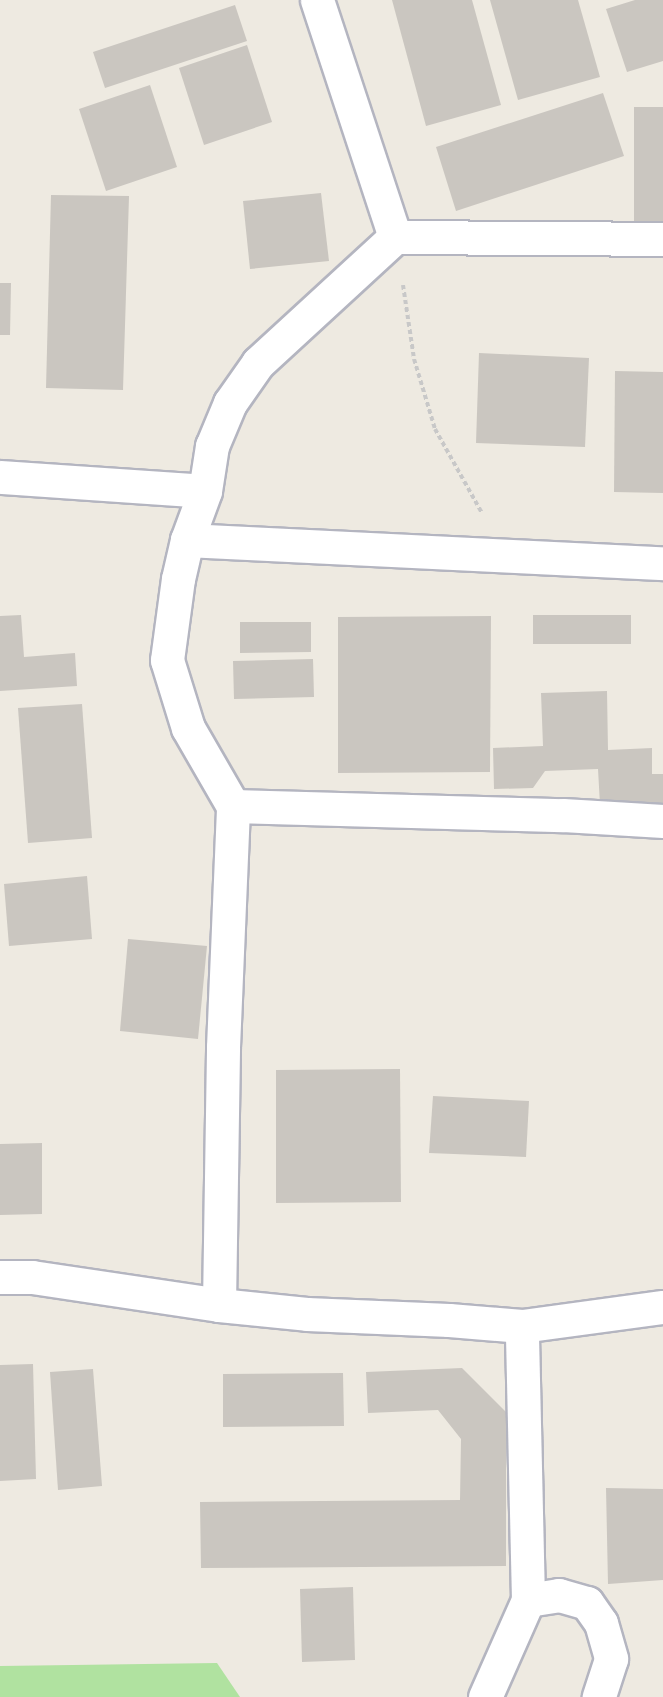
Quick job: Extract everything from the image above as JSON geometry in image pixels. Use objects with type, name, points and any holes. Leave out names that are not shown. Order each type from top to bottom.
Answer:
[{"type":"street","points":[[317,0],[395,237]]},
{"type":"street","points":[[219,1305],[223,1047],[233,806],[188,728],[167,660],[178,579],[187,540],[205,491],[212,446],[230,403],[258,363],[395,237],[663,239]]},
{"type":"street","points":[[0,477],[205,491]]},
{"type":"street","points":[[187,540],[663,563]]},
{"type":"street","points":[[233,806],[563,815],[663,821]]},
{"type":"street","points":[[0,1277],[32,1277],[219,1305],[307,1314],[449,1320],[522,1326],[663,1307]]},
{"type":"street","points":[[485,1697],[528,1600],[522,1326]]},
{"type":"street","points":[[528,1600],[559,1596],[587,1603],[601,1623],[611,1659],[599,1697]]},
{"type":"path","points":[[395,237],[414,358],[435,429],[505,555]]},
{"type":"green space","points":[[217,1663],[240,1697],[0,1697],[0,1666]]},
{"type":"building","points":[[392,0],[472,0],[501,105],[426,126]]},
{"type":"building","points":[[490,0],[578,0],[600,77],[518,100]]},
{"type":"building","points":[[635,0],[663,0],[663,61],[627,72],[606,9]]},
{"type":"building","points":[[235,5],[247,41],[105,88],[93,52]]},
{"type":"building","points":[[247,45],[272,122],[204,145],[179,68]]},
{"type":"building","points":[[150,85],[177,167],[106,191],[79,109]]},
{"type":"building","points":[[603,93],[624,156],[456,211],[436,147]]},
{"type":"building","points":[[634,107],[663,107],[663,225],[634,225]]},
{"type":"building","points":[[321,193],[329,261],[250,269],[243,201]]},
{"type":"building","points":[[51,195],[129,196],[123,390],[46,388]]},
{"type":"building","points":[[0,283],[11,283],[10,335],[0,335]]},
{"type":"building","points":[[479,353],[589,358],[585,447],[476,443]]},
{"type":"building","points":[[615,371],[663,372],[663,493],[614,492]]},
{"type":"building","points":[[21,615],[24,657],[75,653],[77,686],[0,691],[0,616]]},
{"type":"building","points":[[533,615],[631,615],[631,644],[533,644]]},
{"type":"building","points":[[491,616],[490,772],[338,773],[338,617]]},
{"type":"building","points":[[240,622],[311,622],[311,652],[240,653]]},
{"type":"building","points":[[313,659],[314,697],[234,699],[233,661]]},
{"type":"building","points":[[607,691],[608,750],[652,748],[652,774],[663,774],[663,803],[600,805],[598,769],[545,771],[533,788],[494,789],[493,748],[543,746],[541,693]]},
{"type":"building","points":[[82,704],[92,838],[28,843],[18,708]]},
{"type":"building","points":[[87,876],[92,939],[9,946],[4,884]]},
{"type":"building","points":[[128,939],[207,946],[198,1039],[120,1031]]},
{"type":"building","points":[[400,1069],[401,1202],[276,1203],[276,1070]]},
{"type":"building","points":[[433,1096],[529,1101],[526,1157],[429,1153]]},
{"type":"building","points":[[42,1143],[42,1214],[0,1215],[0,1144]]},
{"type":"building","points":[[33,1364],[36,1479],[0,1481],[0,1365]]},
{"type":"building","points":[[462,1368],[506,1412],[506,1566],[201,1568],[200,1502],[460,1500],[461,1439],[438,1410],[368,1413],[366,1372]]},
{"type":"building","points":[[93,1369],[102,1486],[58,1490],[50,1372]]},
{"type":"building","points":[[343,1373],[344,1426],[223,1427],[223,1374]]},
{"type":"building","points":[[606,1488],[663,1489],[663,1580],[608,1584]]},
{"type":"building","points":[[353,1587],[355,1660],[302,1662],[300,1589]]}]
